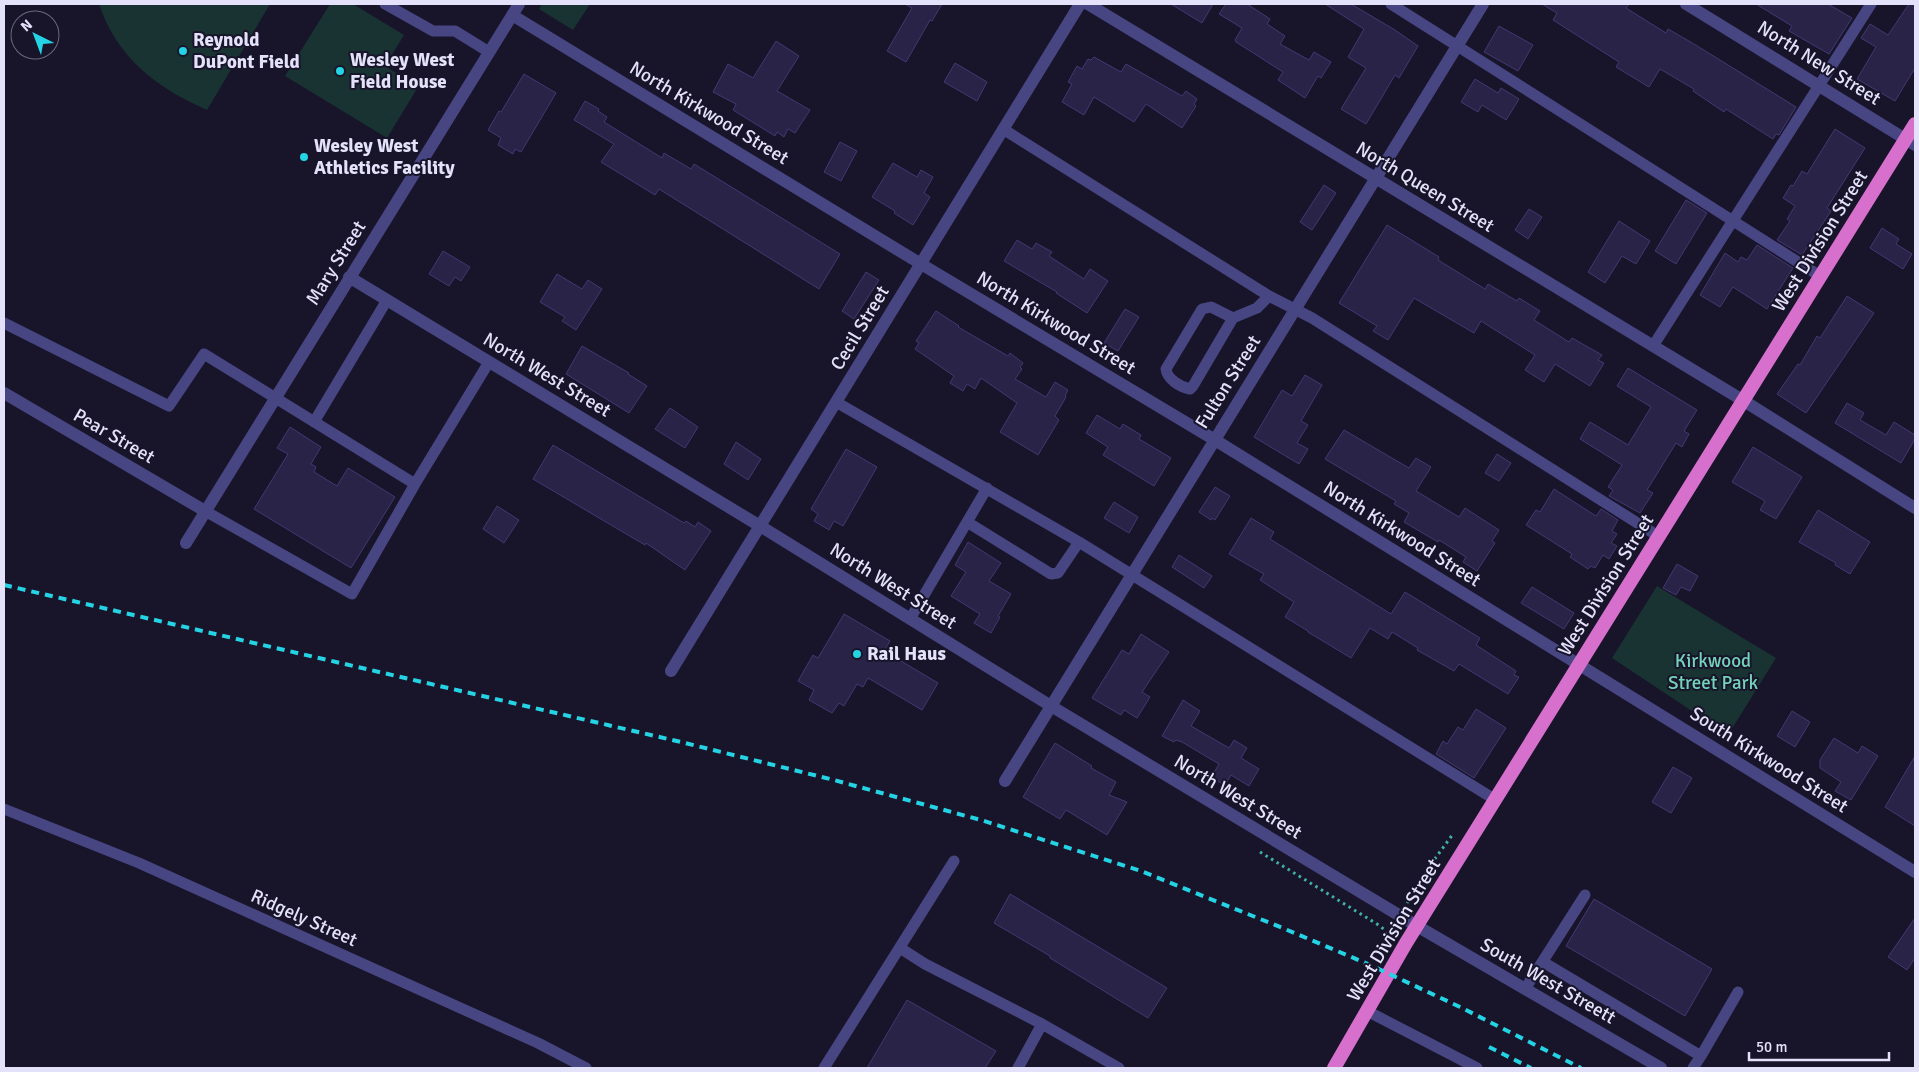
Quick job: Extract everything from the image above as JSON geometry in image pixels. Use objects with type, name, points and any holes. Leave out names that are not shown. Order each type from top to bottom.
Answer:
[{"type":"highway","name":"West Division Street","points":[[1334,1068],[1416,926],[1820,276],[1911,142],[1915,124]]},
{"type":"street","name":"Mary Street","points":[[186,543],[519,4]]},
{"type":"street","name":"Cecil Street","points":[[671,671],[1080,4]]},
{"type":"street","name":"North Queen Street","points":[[1088,4],[1744,401],[1915,508]]},
{"type":"street","name":"Fulton Street","points":[[1005,781],[1483,4]]},
{"type":"street","name":"North New Street","points":[[1686,4],[1911,142]]},
{"type":"street","name":"North Kirkwood Street","points":[[512,15],[1215,440],[1578,665]]},
{"type":"street","name":"North West Street","points":[[349,277],[760,526],[1051,706],[1416,926]]},
{"type":"street","name":"Pear Street","points":[[4,392],[205,511]]},
{"type":"street","name":"South Kirkwood Street","points":[[1578,665],[1915,872]]},
{"type":"street","name":"South West Streett","points":[[1416,926],[1661,1068]]},
{"type":"lane","points":[[385,4],[433,31],[455,31],[489,52]]},
{"type":"lane","points":[[1391,4],[1820,276]]},
{"type":"lane","points":[[1653,346],[1871,4]]},
{"type":"lane","points":[[1003,129],[1269,296],[1312,318],[1658,536]]},
{"type":"lane","points":[[1234,318],[1211,307],[1202,309],[1166,369],[1170,379],[1190,389],[1234,318],[1257,308],[1269,296]]},
{"type":"lane","points":[[314,422],[387,300]]},
{"type":"lane","points":[[4,323],[169,406],[204,354],[415,484]]},
{"type":"lane","points":[[205,511],[352,594],[415,484],[489,362]]},
{"type":"lane","points":[[836,402],[1079,542],[1494,800]]},
{"type":"lane","points":[[910,619],[987,488]]},
{"type":"lane","points":[[967,522],[1051,574],[1058,573],[1079,542]]},
{"type":"lane","name":"Ridgely Street","points":[[4,809],[139,863],[538,1043],[586,1068]]},
{"type":"lane","points":[[824,1068],[954,861]]},
{"type":"lane","points":[[1525,990],[1586,895]]},
{"type":"lane","points":[[900,948],[925,964],[1042,1024],[1119,1068]]},
{"type":"lane","points":[[1543,962],[1700,1056]]},
{"type":"lane","points":[[1693,1068],[1738,992]]},
{"type":"lane","points":[[1367,1011],[1477,1068]]},
{"type":"lane","points":[[1018,1068],[1042,1024]]},
{"type":"green space","name":"Reynold DuPont Field","points":[[99,4],[270,4],[207,110],[172,92],[141,69],[116,40]]},
{"type":"green space","name":"Wesley West Field House","points":[[330,4],[353,4],[404,35],[385,66],[418,87],[387,138],[285,76]]},
{"type":"green space","points":[[542,4],[590,4],[573,30],[539,9]]},
{"type":"green space","name":"Kirkwood Street Park","points":[[1657,586],[1776,658],[1728,735],[1612,658]]},
{"type":"building","points":[[905,4],[942,4],[932,21],[930,20],[906,62],[887,51],[912,8]]},
{"type":"building","points":[[1171,4],[1213,4],[1202,23]]},
{"type":"building","points":[[1226,4],[1247,4],[1270,19],[1267,24],[1285,36],[1280,44],[1309,60],[1314,52],[1331,62],[1321,78],[1318,76],[1305,98],[1278,80],[1283,72],[1236,42],[1235,40],[1242,28],[1219,14]]},
{"type":"building","points":[[1325,4],[1351,4],[1418,46],[1399,78],[1395,75],[1366,124],[1341,109],[1366,68],[1348,57],[1364,29]]},
{"type":"building","points":[[1542,4],[1629,4],[1626,8],[1666,33],[1668,29],[1796,107],[1779,135],[1776,134],[1773,139],[1726,109],[1724,112],[1693,91],[1694,89],[1660,69],[1649,87],[1616,67],[1619,62],[1553,20],[1557,13]]},
{"type":"building","points":[[1756,4],[1828,4],[1852,18],[1829,54],[1789,31],[1792,26]]},
{"type":"building","points":[[1909,4],[1915,4],[1915,68],[1895,101],[1857,79],[1876,47],[1861,38],[1870,24],[1888,35]]},
{"type":"building","points":[[1499,26],[1533,45],[1518,71],[1484,52]]},
{"type":"building","points":[[776,41],[799,56],[777,91],[810,110],[795,133],[788,129],[784,137],[777,132],[775,136],[733,110],[736,104],[713,92],[728,64],[753,78]]},
{"type":"building","points":[[1094,57],[1121,72],[1126,64],[1182,96],[1186,91],[1197,99],[1194,104],[1196,106],[1182,128],[1146,104],[1134,122],[1094,97],[1084,115],[1062,102],[1072,84],[1068,82],[1077,66],[1082,69],[1088,59],[1091,60]]},
{"type":"building","points":[[955,63],[987,82],[977,101],[944,82]]},
{"type":"building","points":[[524,74],[556,93],[521,152],[515,149],[513,154],[498,145],[501,138],[488,130]]},
{"type":"building","points":[[1475,79],[1498,93],[1501,88],[1519,99],[1506,120],[1482,105],[1478,112],[1461,102]]},
{"type":"building","points":[[585,101],[599,109],[598,111],[607,117],[604,122],[662,158],[664,153],[691,169],[694,164],[840,254],[819,289],[659,189],[655,195],[601,162],[614,144],[574,120]]},
{"type":"building","points":[[1835,129],[1865,148],[1827,208],[1831,211],[1802,255],[1777,240],[1790,221],[1787,219],[1795,206],[1783,198],[1802,171],[1807,174]]},
{"type":"building","points":[[840,142],[857,151],[841,181],[824,172]]},
{"type":"building","points":[[893,163],[917,177],[921,170],[933,177],[924,193],[930,197],[913,225],[872,197]]},
{"type":"building","points":[[1324,185],[1336,193],[1312,230],[1300,222]]},
{"type":"building","points":[[1686,200],[1707,213],[1676,264],[1655,251]]},
{"type":"building","points":[[1529,209],[1542,217],[1528,239],[1515,230]]},
{"type":"building","points":[[1619,221],[1650,241],[1636,264],[1622,256],[1605,283],[1588,272]]},
{"type":"building","points":[[1387,225],[1439,257],[1438,260],[1485,289],[1488,284],[1517,301],[1519,298],[1540,311],[1534,320],[1569,342],[1572,338],[1602,355],[1598,360],[1604,363],[1590,386],[1555,364],[1544,382],[1525,370],[1535,355],[1481,321],[1474,333],[1414,298],[1388,340],[1373,331],[1377,326],[1339,303]]},
{"type":"building","points":[[1882,228],[1899,239],[1896,244],[1912,254],[1903,269],[1870,248]]},
{"type":"building","points":[[1017,240],[1032,249],[1036,243],[1052,252],[1049,256],[1084,279],[1090,269],[1108,281],[1087,313],[1057,292],[1004,261]]},
{"type":"building","points":[[1757,245],[1793,268],[1767,309],[1733,287],[1720,307],[1700,295],[1725,253],[1738,262],[1741,257],[1747,260]]},
{"type":"building","points":[[443,251],[470,267],[461,281],[455,277],[449,286],[429,274]]},
{"type":"building","points":[[866,272],[879,280],[854,319],[842,311]]},
{"type":"building","points":[[557,274],[582,289],[588,280],[602,289],[576,330],[562,321],[565,317],[540,302]]},
{"type":"building","points":[[1847,296],[1874,313],[1806,413],[1777,394],[1798,364],[1800,365],[1817,336],[1820,338]]},
{"type":"building","points":[[1125,309],[1139,317],[1118,351],[1104,343]]},
{"type":"building","points":[[936,311],[958,327],[1008,356],[1010,353],[1023,363],[1020,367],[1022,369],[1015,379],[1046,397],[1055,382],[1068,390],[1055,416],[1059,420],[1038,455],[1000,432],[1017,403],[981,378],[975,389],[967,384],[963,391],[950,383],[954,376],[915,349],[919,343],[916,341]]},
{"type":"building","points":[[582,346],[629,373],[647,386],[629,413],[566,374]]},
{"type":"building","points":[[1628,368],[1697,410],[1684,431],[1689,434],[1682,447],[1676,443],[1647,490],[1653,493],[1640,513],[1609,496],[1613,490],[1608,487],[1622,465],[1580,439],[1590,422],[1628,445],[1651,407],[1617,386]]},
{"type":"building","points":[[1305,375],[1322,385],[1301,421],[1308,425],[1297,443],[1308,449],[1299,464],[1254,437],[1282,390],[1292,396]]},
{"type":"building","points":[[1847,403],[1864,413],[1860,420],[1886,435],[1894,422],[1915,435],[1915,439],[1901,463],[1835,423]]},
{"type":"building","points":[[670,408],[698,427],[685,448],[655,429]]},
{"type":"building","points":[[1097,415],[1120,429],[1123,424],[1141,435],[1139,439],[1171,458],[1154,486],[1103,455],[1108,447],[1086,433]]},
{"type":"building","points":[[290,427],[321,447],[311,464],[316,467],[314,472],[337,486],[348,468],[395,497],[351,568],[254,509],[288,454],[277,448]]},
{"type":"building","points":[[1344,430],[1409,468],[1416,458],[1431,467],[1416,491],[1459,517],[1465,508],[1499,530],[1492,541],[1495,543],[1477,571],[1463,562],[1466,557],[1439,540],[1438,542],[1404,522],[1409,513],[1394,504],[1396,501],[1325,459]]},
{"type":"building","points":[[736,442],[761,459],[748,480],[724,464]]},
{"type":"building","points":[[553,445],[684,523],[686,521],[695,527],[698,522],[711,531],[685,570],[646,543],[645,545],[533,479]]},
{"type":"building","points":[[1753,447],[1802,477],[1776,519],[1760,510],[1765,501],[1732,482]]},
{"type":"building","points":[[846,449],[877,467],[843,526],[834,521],[829,530],[814,521],[818,514],[811,509]]},
{"type":"building","points":[[1497,454],[1511,463],[1499,481],[1485,473]]},
{"type":"building","points":[[1215,487],[1230,496],[1215,520],[1212,518],[1211,520],[1199,512]]},
{"type":"building","points":[[1554,489],[1596,516],[1601,509],[1618,520],[1612,531],[1617,534],[1611,543],[1617,546],[1609,559],[1603,555],[1595,568],[1591,566],[1588,569],[1570,557],[1572,554],[1526,525],[1536,510],[1540,512]]},
{"type":"building","points":[[1114,502],[1138,517],[1129,533],[1104,518]]},
{"type":"building","points":[[497,506],[519,520],[504,543],[483,529]]},
{"type":"building","points":[[1818,510],[1870,542],[1850,574],[1835,565],[1836,563],[1799,542]]},
{"type":"building","points":[[1251,518],[1274,532],[1270,539],[1391,614],[1405,592],[1480,638],[1476,645],[1516,671],[1514,675],[1519,677],[1508,694],[1459,664],[1454,671],[1417,650],[1418,648],[1392,632],[1388,639],[1370,628],[1351,658],[1285,617],[1294,602],[1260,580],[1264,574],[1229,554]]},
{"type":"building","points":[[968,542],[1001,563],[989,581],[1011,594],[998,616],[1000,617],[991,633],[974,623],[980,614],[951,596],[966,572],[955,565]]},
{"type":"building","points":[[1179,555],[1212,576],[1204,588],[1172,567]]},
{"type":"building","points":[[1677,564],[1698,576],[1690,591],[1681,587],[1676,595],[1663,588]]},
{"type":"building","points":[[1532,587],[1574,613],[1564,629],[1521,603]]},
{"type":"building","points":[[844,614],[890,641],[884,651],[938,683],[922,710],[868,678],[863,687],[857,684],[844,706],[839,703],[832,713],[809,700],[814,690],[798,681],[813,655],[818,658]]},
{"type":"building","points":[[1141,634],[1169,652],[1142,692],[1150,697],[1137,718],[1124,710],[1121,715],[1092,698],[1122,650],[1129,654]]},
{"type":"building","points":[[1183,700],[1200,711],[1191,726],[1229,748],[1234,740],[1247,748],[1241,758],[1259,769],[1249,786],[1231,775],[1225,785],[1211,778],[1219,764],[1182,742],[1176,740],[1174,742],[1162,736]]},
{"type":"building","points":[[1476,709],[1506,728],[1474,778],[1436,754],[1443,741],[1447,744],[1458,727],[1463,730]]},
{"type":"building","points":[[1792,711],[1810,722],[1795,747],[1777,736]]},
{"type":"building","points":[[1834,738],[1858,753],[1862,746],[1878,756],[1851,800],[1835,791],[1841,782],[1820,768],[1820,760]]},
{"type":"building","points":[[1055,743],[1092,766],[1091,768],[1116,782],[1109,795],[1127,802],[1107,835],[1066,810],[1060,819],[1023,797]]},
{"type":"building","points":[[1915,756],[1915,826],[1885,807]]},
{"type":"building","points":[[1673,767],[1692,778],[1671,813],[1652,802]]},
{"type":"building","points":[[1010,894],[1167,988],[1148,1018],[994,923]]},
{"type":"building","points":[[1594,899],[1712,969],[1685,1016],[1566,946]]},
{"type":"building","points":[[1915,918],[1915,958],[1907,970],[1888,957]]},
{"type":"building","points":[[907,1000],[996,1051],[985,1068],[867,1068]]},
{"type":"railway","points":[[4,585],[681,742],[830,779],[981,820],[1141,871],[1285,929],[1368,964],[1460,1007],[1581,1068]]},
{"type":"railway","points":[[1489,1047],[1531,1068]]},
{"type":"place","name":"Reynold DuPont Field","points":[[183,51]]},
{"type":"place","name":"Wesley West Field House","points":[[340,71]]},
{"type":"place","name":"Wesley West Athletics Facility","points":[[304,157]]},
{"type":"place","name":"Rail Haus","points":[[857,654]]}]
